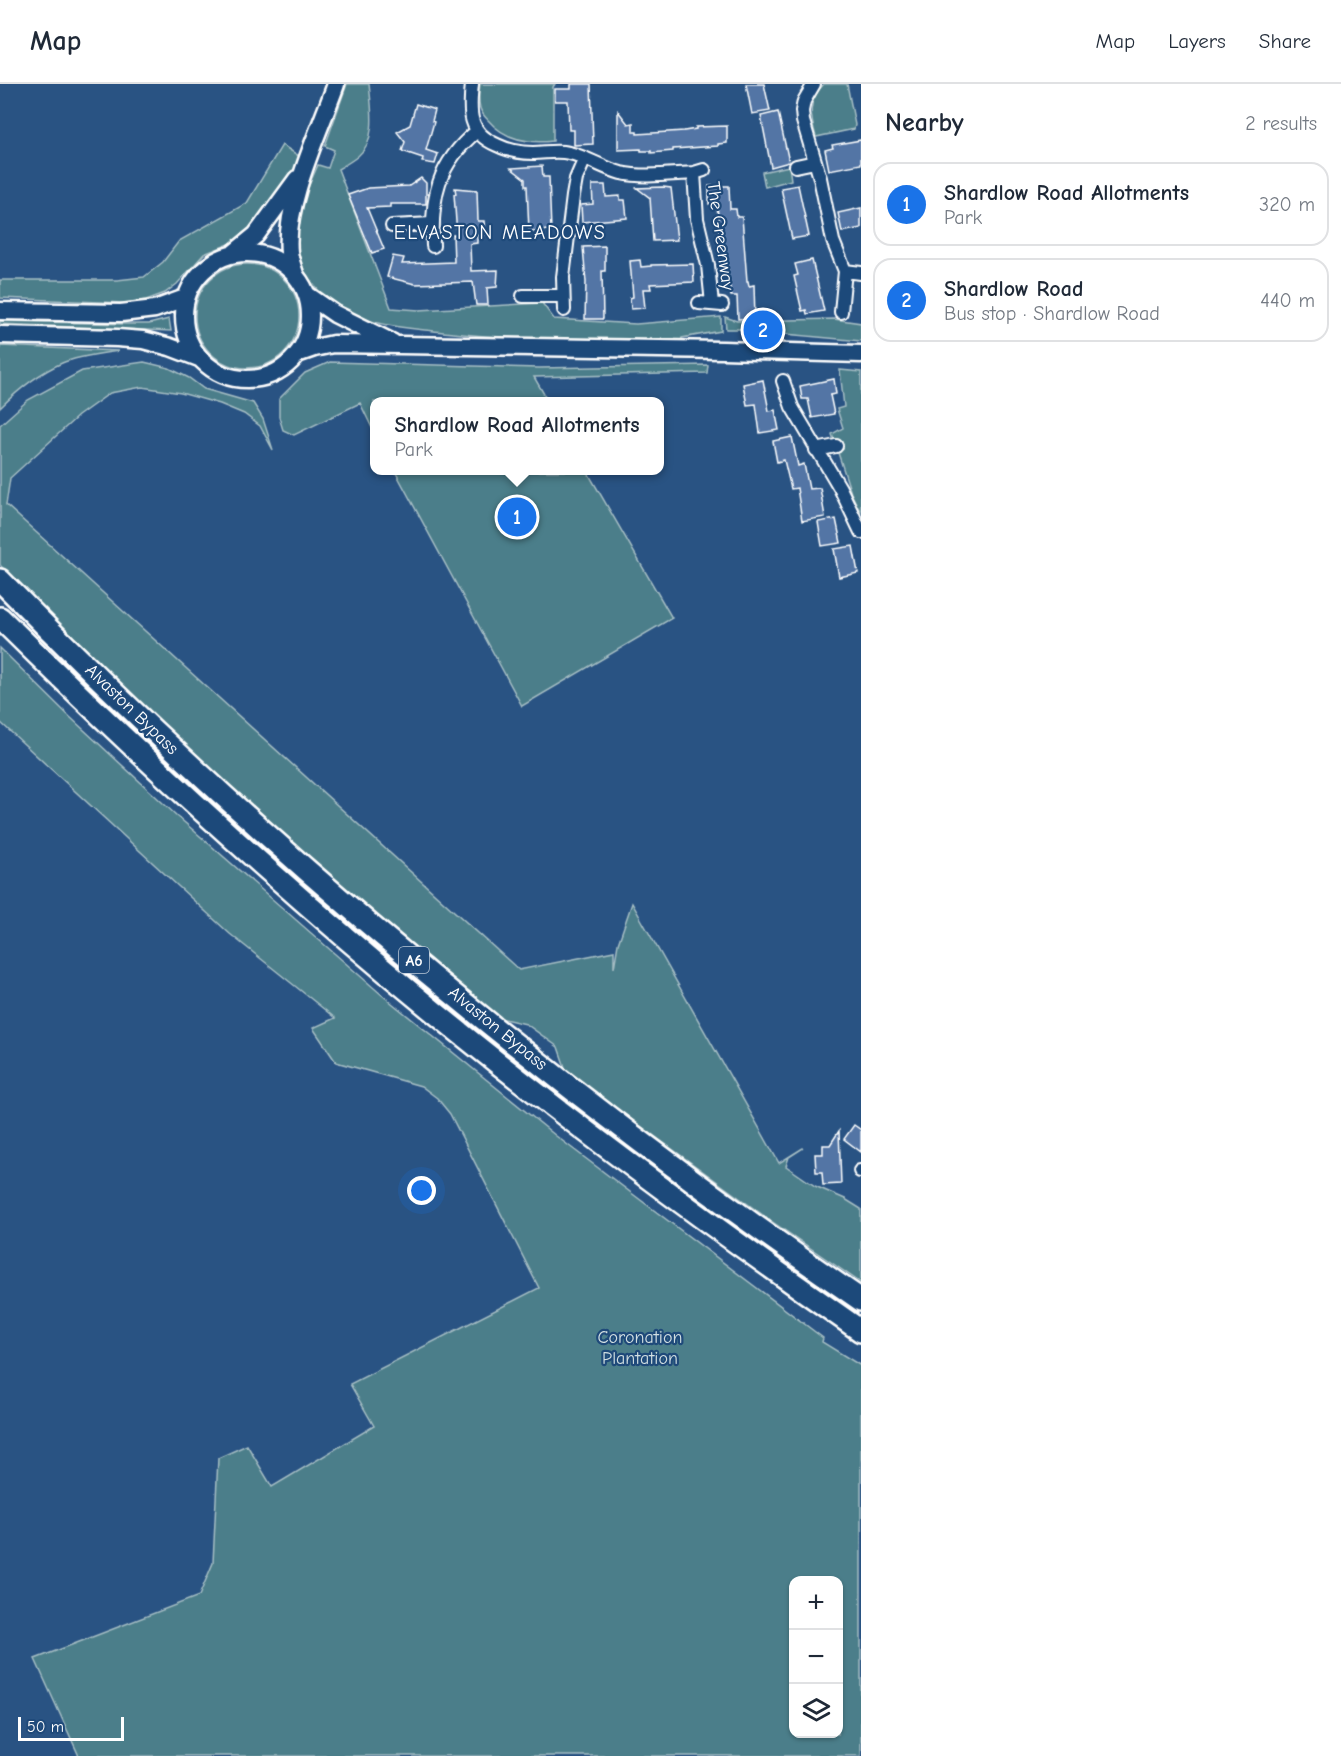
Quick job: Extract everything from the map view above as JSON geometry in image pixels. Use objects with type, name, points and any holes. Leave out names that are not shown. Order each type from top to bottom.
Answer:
[{"type":"highway","name":"Alvaston Bypass","points":[[0,580],[190,764],[270,837],[392,942],[514,1043],[638,1140],[763,1233],[861,1300]]},
{"type":"highway","name":"Alvaston Bypass","points":[[0,618],[112,726],[255,858],[336,929],[497,1063],[722,1233],[861,1331]]},
{"type":"street","points":[[0,335],[144,340],[200,359],[222,374],[234,378],[255,379],[271,375],[289,363],[307,337],[310,320],[306,294],[290,258],[291,222],[303,171],[336,84]]},
{"type":"street","points":[[433,246],[432,224],[435,196],[449,159],[457,148],[477,131],[471,115],[472,84]]},
{"type":"street","points":[[814,84],[808,91],[802,111],[820,178],[833,241],[845,271],[842,312]]},
{"type":"street","name":"The Greenway","points":[[477,131],[492,143],[516,152],[560,151],[628,174],[699,172],[697,219],[717,304],[699,303]]},
{"type":"street","points":[[564,310],[562,277],[573,196],[576,179],[585,158]]},
{"type":"street","points":[[796,166],[814,162]]},
{"type":"street","points":[[234,253],[267,222],[303,171]]},
{"type":"street","points":[[392,226],[432,224]]},
{"type":"street","points":[[200,359],[190,345],[184,328],[185,298],[200,272],[222,257],[234,253],[264,254],[277,260],[296,275]]},
{"type":"street","points":[[845,271],[861,273]]},
{"type":"street","points":[[306,294],[347,321],[396,344]]},
{"type":"street","points":[[523,296],[563,296]]},
{"type":"street","points":[[0,310],[121,313],[155,309],[185,298]]},
{"type":"street","points":[[297,354],[333,344],[861,354]]},
{"type":"street","points":[[783,381],[792,407],[840,488],[861,532]]},
{"type":"street","points":[[816,450],[836,446]]},
{"type":"green space","points":[[347,84],[369,84],[372,112],[371,132],[364,149],[356,158],[338,169],[391,308],[419,310],[542,303],[554,319],[636,324],[721,317],[721,331],[682,338],[681,341],[502,337],[389,325],[360,317],[338,306],[319,291],[305,272],[297,249],[296,236],[300,212],[318,165],[328,168],[334,150],[325,146]]},
{"type":"green space","points":[[480,84],[555,84],[553,87],[553,141],[526,141],[509,136],[495,127],[481,110]]},
{"type":"green space","points":[[824,84],[847,84],[854,129],[816,137],[811,109],[815,96]]},
{"type":"green space","points":[[282,145],[302,158],[283,193],[245,238],[204,254],[177,284],[165,293],[146,300],[125,303],[0,298],[0,280],[117,280],[144,277],[163,262],[179,241],[247,203]]},
{"type":"green space","points":[[789,166],[791,180],[765,187],[762,172]]},
{"type":"green space","points":[[247,264],[267,268],[284,279],[295,296],[299,316],[295,336],[284,353],[267,364],[247,368],[227,364],[210,353],[199,336],[195,316],[199,296],[210,279],[227,268]]},
{"type":"green space","points":[[725,317],[737,321],[834,319],[861,323],[861,341],[785,334],[785,329],[726,329]]},
{"type":"green space","points":[[169,319],[171,331],[0,324],[0,321],[149,324]]},
{"type":"green space","points":[[0,346],[118,351],[75,359],[53,367],[29,383],[0,408]]},
{"type":"green space","points":[[144,362],[169,368],[204,389],[253,403],[263,419],[273,450],[260,426],[244,414],[220,404],[181,393],[142,387],[110,393],[78,416],[10,478],[6,505],[519,970],[614,951],[614,968],[618,944],[632,903],[779,1163],[803,1148],[789,1157],[786,1166],[815,1186],[861,1209],[861,1283],[774,1223],[576,1079],[566,1070],[558,1047],[526,1024],[500,1018],[376,917],[213,775],[0,565],[0,425],[28,400],[82,371]]},
{"type":"green space","points":[[330,362],[539,368],[708,365],[707,373],[534,377],[546,397],[370,397],[370,424],[360,403],[294,435],[283,430],[279,417],[279,399],[305,373]]},
{"type":"green space","points":[[840,370],[861,372],[861,513],[851,493],[832,434],[843,428],[837,409],[844,407]]},
{"type":"green space","points":[[397,475],[589,475],[672,618],[522,706]]},
{"type":"green space","name":"Coronation Plantation","points":[[0,648],[70,717],[177,816],[382,995],[556,1136],[823,1338],[822,1342],[861,1366],[861,1756],[79,1756],[35,1659],[199,1596],[213,1563],[218,1458],[247,1445],[272,1487],[374,1426],[350,1384],[539,1288],[450,1114],[437,1098],[421,1086],[336,1062],[313,1028],[335,1018],[230,934],[0,722]]},
{"type":"building","points":[[571,84],[591,84],[593,144],[574,145],[574,130],[569,130],[568,101],[555,101],[555,89],[571,89]]},
{"type":"building","points":[[746,84],[764,84],[770,111],[752,114]]},
{"type":"building","points":[[416,104],[435,110],[426,150],[438,154],[435,164],[422,162],[423,158],[402,151],[405,142],[397,132],[410,125]]},
{"type":"building","points":[[618,111],[628,124],[633,123],[633,132],[637,134],[727,126],[727,143],[718,144],[718,146],[651,153],[651,151],[641,151],[641,149],[618,150]]},
{"type":"building","points":[[778,112],[789,162],[771,167],[761,116]]},
{"type":"building","points":[[861,140],[861,164],[829,170],[825,150],[833,148],[832,145]]},
{"type":"building","points":[[542,166],[543,177],[549,177],[551,230],[529,231],[525,179],[511,168]]},
{"type":"building","points":[[421,178],[426,183],[426,204],[390,204],[390,207],[367,208],[384,249],[372,253],[348,195],[368,188],[409,186]]},
{"type":"building","points":[[592,185],[605,185],[606,197],[620,196],[620,200],[625,200],[627,218],[582,222],[581,205],[593,204]]},
{"type":"building","points":[[798,185],[809,236],[792,239],[781,188]]},
{"type":"building","points":[[709,186],[729,186],[730,209],[736,209],[737,217],[742,217],[747,281],[749,286],[754,285],[755,318],[738,319],[737,296],[731,296],[724,243],[720,243],[717,204],[709,204]]},
{"type":"building","points":[[455,188],[477,190],[478,221],[484,221],[485,235],[477,235],[477,243],[470,244],[471,271],[498,270],[497,287],[487,288],[488,305],[476,305],[473,282],[415,284],[387,277],[393,256],[404,258],[402,264],[454,262],[453,235],[457,235]]},
{"type":"building","points":[[637,188],[671,188],[677,240],[653,241],[650,198]]},
{"type":"building","points":[[861,208],[861,228],[842,232],[838,213]]},
{"type":"building","points":[[605,246],[605,271],[602,271],[603,319],[585,319],[586,282],[583,247]]},
{"type":"building","points":[[640,260],[641,267],[693,264],[694,282],[650,284],[651,289],[643,289],[645,308],[631,309],[630,298],[633,297],[630,261]]},
{"type":"building","points":[[812,260],[824,311],[807,314],[806,310],[802,311],[794,276],[798,275],[795,264]]},
{"type":"building","points":[[834,379],[836,394],[830,395],[834,414],[812,418],[808,399],[802,399],[800,386]]},
{"type":"building","points":[[763,380],[769,411],[775,410],[779,430],[760,433],[756,404],[747,405],[743,384]]},
{"type":"building","points":[[792,437],[798,466],[804,464],[809,489],[820,488],[825,517],[802,521],[797,488],[791,489],[784,460],[777,462],[773,441]]},
{"type":"building","points":[[836,519],[841,543],[822,546],[818,522]]},
{"type":"building","points":[[853,546],[858,573],[839,577],[834,549]]},
{"type":"building","points":[[854,1125],[861,1130],[861,1152],[844,1139]]},
{"type":"building","points":[[839,1131],[841,1184],[823,1185],[822,1172],[816,1172],[815,1154],[823,1154],[823,1145],[830,1145]]},
{"type":"place","name":"Shardlow Road","points":[[763,330]]},
{"type":"place","name":"Shardlow Road Allotments","points":[[517,517]]},
{"type":"district","name":"ELVASTON MEADOWS","points":[[500,232]]}]
